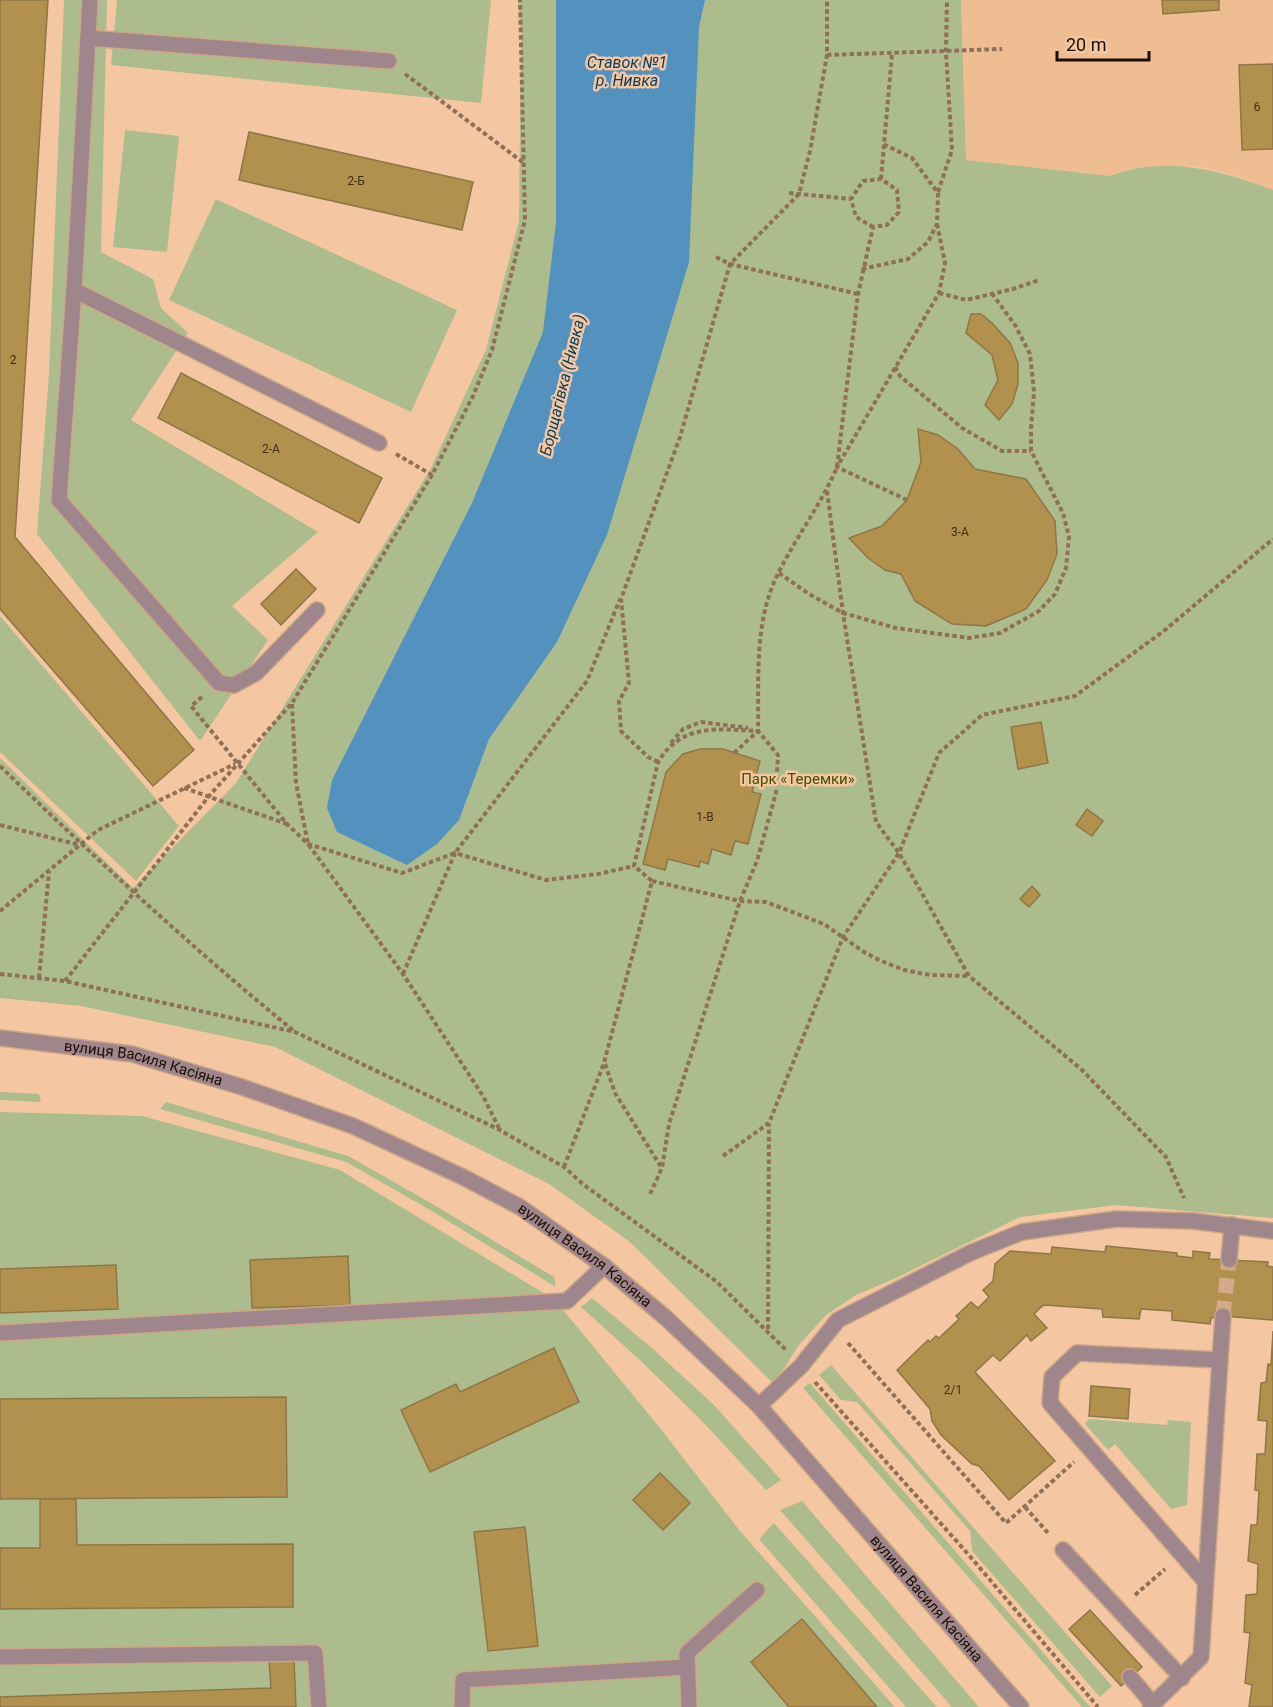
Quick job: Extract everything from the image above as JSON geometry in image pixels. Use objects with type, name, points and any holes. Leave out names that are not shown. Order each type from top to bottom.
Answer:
[{"type":"street","points":[[90,0],[74,290],[59,500],[219,683],[234,685],[256,673],[317,610]]},
{"type":"street","points":[[88,38],[389,61]]},
{"type":"street","points":[[74,290],[379,443]]},
{"type":"street","name":"вулиця Василя Касіяна","points":[[0,1038],[132,1054],[243,1087],[353,1126],[463,1177],[520,1207],[604,1266],[666,1318],[759,1406],[1021,1707]]},
{"type":"street","points":[[759,1406],[801,1366],[838,1320],[895,1289],[1022,1232],[1116,1219],[1194,1221],[1273,1231]]},
{"type":"street","points":[[1229,1260],[1232,1225]]},
{"type":"street","points":[[0,1334],[567,1301],[604,1266]]},
{"type":"street","points":[[1130,1677],[1152,1706],[1201,1657],[1223,1316]]},
{"type":"street","points":[[1205,1581],[1050,1403],[1052,1377],[1077,1353],[1220,1360]]},
{"type":"street","points":[[1063,1550],[1182,1678]]},
{"type":"street","points":[[689,1707],[687,1653],[757,1590]]},
{"type":"street","points":[[0,1657],[315,1653],[319,1707]]},
{"type":"street","points":[[462,1707],[463,1680],[688,1667]]},
{"type":"path","points":[[65,981],[209,796],[292,703],[432,475],[473,396],[492,350],[525,220],[520,0]]},
{"type":"path","points":[[403,974],[455,853],[587,681],[621,599],[680,437],[730,264],[800,194],[827,56],[827,0]]},
{"type":"path","points":[[734,753],[758,731],[760,632],[774,582],[827,491],[837,467],[939,293],[945,263],[937,224],[938,193],[952,150],[946,52],[947,0]]},
{"type":"path","points":[[827,56],[1002,50]]},
{"type":"path","points":[[881,179],[892,54]]},
{"type":"path","points":[[389,61],[524,163]]},
{"type":"path","points":[[883,144],[912,158],[938,193]]},
{"type":"path","points":[[881,179],[897,190],[899,212],[887,225],[873,227],[856,217],[851,199],[864,182],[881,179]]},
{"type":"path","points":[[789,193],[851,199]]},
{"type":"path","points":[[862,269],[908,259],[928,242],[937,224]]},
{"type":"path","points":[[837,467],[858,294],[873,227]]},
{"type":"path","points":[[716,257],[730,264],[858,294]]},
{"type":"path","points":[[939,293],[966,300],[993,295],[1039,280]]},
{"type":"path","points":[[779,573],[843,614],[896,628],[969,638],[1000,633],[1039,611],[1055,594],[1066,568],[1069,537],[1063,513],[1031,451],[1034,392],[1030,354],[1016,325],[993,295]]},
{"type":"path","points":[[895,367],[900,376],[962,428],[1002,451],[1031,451]]},
{"type":"path","points":[[379,443],[432,475]]},
{"type":"path","points":[[837,467],[907,500]]},
{"type":"path","points":[[827,491],[843,614],[876,822],[899,853],[969,976],[1081,1069],[1166,1156],[1194,1221]]},
{"type":"path","points":[[768,1330],[770,1123],[843,937],[899,853],[939,753],[982,715],[1075,696],[1165,630],[1273,539]]},
{"type":"path","points":[[621,599],[629,683],[619,701],[621,730],[648,757],[658,762]]},
{"type":"path","points":[[219,683],[191,706],[287,824],[308,844],[403,974],[483,1096],[500,1130]]},
{"type":"path","points":[[292,703],[296,783],[308,844]]},
{"type":"path","points":[[634,866],[658,762],[667,747],[683,729],[701,722],[758,731],[778,755],[776,793],[757,861],[740,901],[669,1124],[662,1168],[650,1194]]},
{"type":"path","points":[[667,747],[691,733],[703,730],[758,731]]},
{"type":"path","points":[[0,911],[98,830],[238,763]]},
{"type":"path","points":[[0,766],[133,893],[236,984],[295,1032]]},
{"type":"path","points":[[184,788],[287,824]]},
{"type":"path","points":[[0,825],[81,845]]},
{"type":"path","points":[[308,844],[402,873],[455,853],[546,880],[598,874],[634,866]]},
{"type":"path","points":[[634,866],[652,881],[740,901],[766,902],[793,911],[824,924],[879,960],[904,969],[930,975],[969,976]]},
{"type":"path","points":[[39,978],[49,871]]},
{"type":"path","points":[[564,1167],[604,1063],[652,881]]},
{"type":"path","points":[[0,974],[65,981],[295,1032],[500,1130],[564,1167],[584,1185],[717,1282],[768,1330],[968,1554],[1098,1707]]},
{"type":"path","points":[[604,1063],[615,1093],[662,1168]]},
{"type":"path","points":[[723,1156],[770,1123]]},
{"type":"path","points":[[849,1345],[1006,1523],[1089,1449]]},
{"type":"path","points":[[1025,1507],[1063,1550]]},
{"type":"path","points":[[1119,1610],[1182,1555]]},
{"type":"shaded area","points":[[961,0],[1273,0],[1273,190],[1228,173],[1200,167],[1163,166],[1126,170],[1110,176],[966,160]]},
{"type":"green space","points":[[64,0],[107,0],[101,252],[153,279],[161,308],[188,333],[131,420],[318,532],[232,606],[268,640],[200,741],[37,534],[49,373]]},
{"type":"green space","points":[[117,0],[491,0],[481,103],[111,65]]},
{"type":"green space","name":"Парк «Теремки»","points":[[518,0],[961,0],[966,160],[1110,176],[1131,170],[1172,166],[1212,171],[1273,190],[1273,1218],[1116,1205],[1020,1217],[896,1278],[856,1295],[826,1315],[799,1345],[774,1384],[630,1242],[549,1184],[275,1047],[81,1006],[0,998],[0,758],[133,888],[236,783],[430,470],[486,350],[519,221],[521,34]]},
{"type":"green space","points":[[125,130],[179,136],[167,252],[113,247]]},
{"type":"green space","points":[[216,199],[457,310],[411,412],[169,300]]},
{"type":"green space","points":[[0,616],[179,826],[136,881],[0,752]]},
{"type":"green space","points":[[0,1092],[39,1094],[41,1102],[0,1100]]},
{"type":"green space","points":[[166,1102],[348,1156],[554,1277],[556,1287],[346,1162],[160,1109]]},
{"type":"green space","points":[[0,1112],[142,1116],[340,1170],[555,1300],[660,1428],[740,1531],[895,1707],[0,1707]]},
{"type":"green space","points":[[592,1298],[653,1349],[713,1404],[781,1480],[766,1490],[700,1419],[581,1307]]},
{"type":"green space","points":[[831,1365],[1112,1686],[1100,1697],[972,1551],[970,1531],[857,1402],[841,1400],[819,1375]]},
{"type":"green space","points":[[810,1383],[1090,1707],[1082,1707],[803,1388]]},
{"type":"green space","points":[[1089,1419],[1167,1425],[1168,1420],[1191,1422],[1187,1505],[1171,1509],[1115,1444],[1108,1450],[1085,1424]]},
{"type":"green space","points":[[802,1501],[979,1707],[952,1707],[780,1510]]},
{"type":"green space","points":[[774,1523],[937,1707],[906,1707],[759,1539]]},
{"type":"water","name":"Ставок №1 р. Нивка","points":[[556,0],[705,0],[699,27],[689,262],[607,535],[557,642],[489,739],[459,820],[437,844],[407,865],[337,832],[327,808],[332,780],[472,503],[543,332],[556,222]]},
{"type":"building","points":[[0,0],[48,0],[15,537],[194,750],[153,786],[0,609]]},
{"type":"building","points":[[1162,0],[1219,0],[1219,10],[1163,14]]},
{"type":"building","points":[[1273,64],[1273,149],[1242,150],[1239,65]]},
{"type":"building","points":[[249,132],[473,182],[462,230],[239,180]]},
{"type":"building","points":[[971,314],[981,314],[992,323],[1010,343],[1018,363],[1018,384],[1012,404],[999,420],[985,405],[998,380],[992,355],[966,333]]},
{"type":"building","points":[[181,373],[382,478],[359,523],[158,418]]},
{"type":"building","points":[[918,429],[938,435],[958,449],[975,469],[1026,479],[1055,521],[1057,554],[1047,580],[1026,609],[986,626],[952,624],[915,601],[901,574],[885,570],[868,558],[849,538],[882,526],[907,500],[921,462]]},
{"type":"building","points":[[296,569],[316,589],[281,625],[261,604]]},
{"type":"building","points":[[1041,722],[1048,763],[1018,769],[1011,727]]},
{"type":"building","points":[[700,749],[723,749],[760,761],[752,792],[761,794],[748,844],[735,841],[731,855],[712,849],[708,864],[700,861],[699,867],[668,859],[665,870],[643,864],[666,772],[683,754]]},
{"type":"building","points":[[1087,809],[1103,821],[1092,836],[1076,825]]},
{"type":"building","points":[[1032,886],[1040,895],[1029,907],[1020,899]]},
{"type":"building","points":[[1106,1246],[1177,1253],[1177,1256],[1193,1258],[1193,1251],[1210,1253],[1209,1259],[1268,1262],[1267,1266],[1273,1267],[1273,1320],[1223,1316],[1211,1318],[1210,1324],[1172,1320],[1172,1311],[1141,1309],[1139,1319],[1103,1317],[1102,1309],[1044,1305],[1034,1314],[1047,1328],[1031,1341],[1027,1335],[1000,1361],[993,1355],[975,1372],[1055,1461],[1009,1500],[979,1466],[972,1464],[941,1435],[932,1421],[930,1409],[897,1370],[928,1340],[930,1342],[936,1336],[939,1338],[959,1319],[956,1316],[971,1302],[978,1308],[989,1297],[983,1290],[993,1281],[995,1264],[1010,1251],[1051,1254],[1052,1247],[1105,1252]]},
{"type":"building","points":[[348,1256],[350,1305],[252,1308],[250,1260]]},
{"type":"building","points":[[116,1265],[118,1309],[0,1313],[0,1269]]},
{"type":"building","points":[[1273,1331],[1273,1707],[1249,1707],[1252,1685],[1245,1683],[1250,1633],[1244,1632],[1246,1595],[1257,1594],[1258,1564],[1248,1561],[1251,1525],[1257,1525],[1259,1491],[1255,1490],[1257,1454],[1265,1454],[1267,1421],[1258,1420],[1261,1383],[1266,1382],[1268,1364],[1271,1365]]},
{"type":"building","points":[[554,1348],[579,1402],[430,1472],[401,1410],[456,1384],[460,1392]]},
{"type":"building","points":[[1091,1386],[1130,1389],[1128,1419],[1089,1416]]},
{"type":"building","points":[[286,1397],[287,1497],[0,1499],[0,1399]]},
{"type":"building","points":[[660,1473],[690,1503],[663,1530],[633,1500]]},
{"type":"building","points":[[40,1499],[76,1499],[77,1545],[293,1544],[293,1607],[0,1609],[0,1548],[40,1548]]},
{"type":"building","points":[[525,1527],[538,1646],[488,1651],[474,1532]]},
{"type":"building","points":[[1090,1610],[1142,1667],[1121,1686],[1069,1629]]},
{"type":"building","points":[[802,1619],[877,1707],[789,1707],[751,1662]]},
{"type":"building","points":[[294,1660],[296,1707],[0,1707],[0,1697],[271,1688],[269,1661]]},
{"type":"tunnel","points":[[1223,1316],[1229,1260]]},
{"type":"water label","name":"Борщагівка (Нивка)","points":[[562,385]]}]
